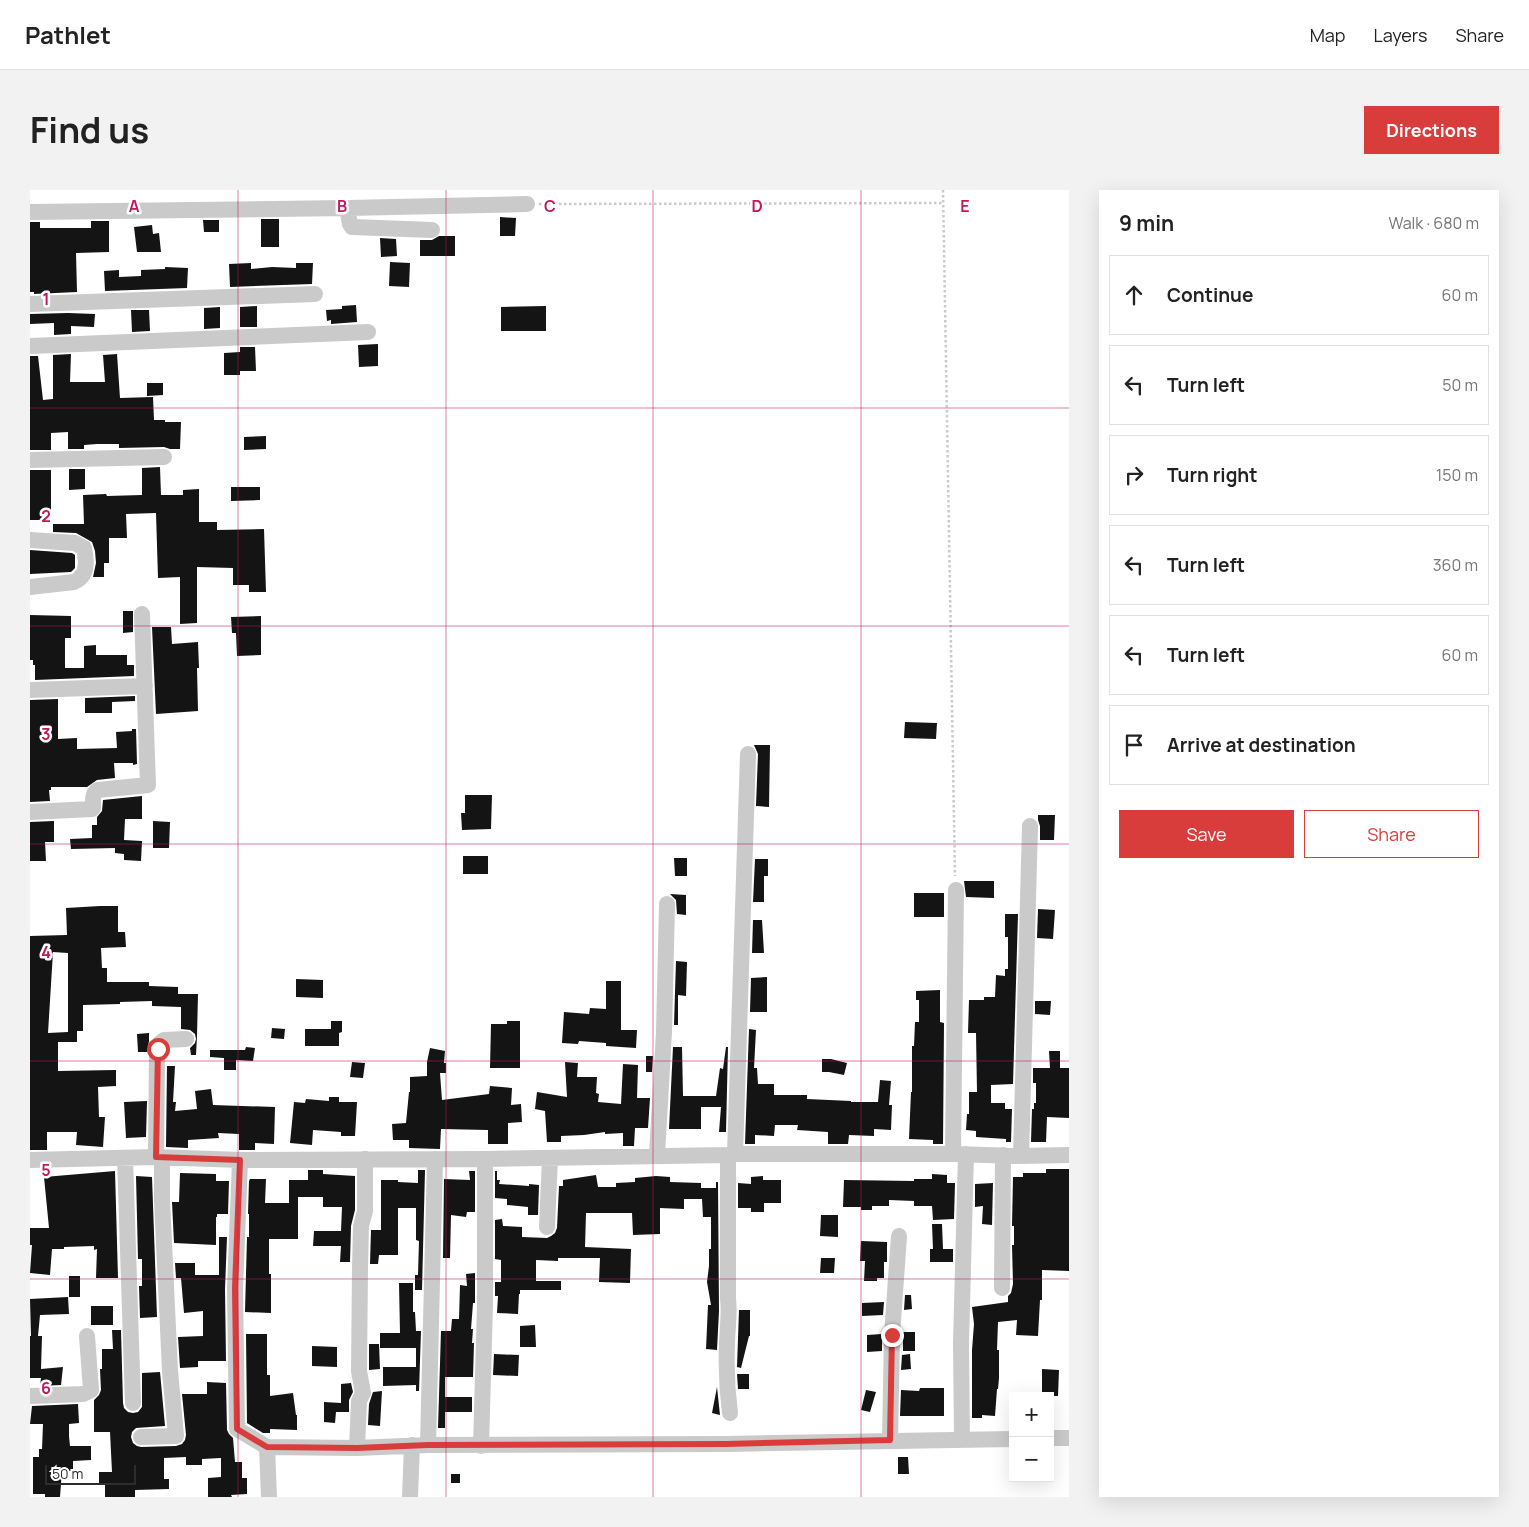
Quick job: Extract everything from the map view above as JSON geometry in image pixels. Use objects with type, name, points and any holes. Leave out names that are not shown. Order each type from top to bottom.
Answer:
[{"type":"street","points":[[30,212],[527,204]]},
{"type":"street","points":[[347,208],[352,227],[432,230]]},
{"type":"street","points":[[30,304],[315,294]]},
{"type":"street","points":[[30,346],[368,332]]},
{"type":"street","points":[[30,460],[164,457]]},
{"type":"street","points":[[30,540],[75,543],[84,548],[86,558],[86,569],[78,580],[30,587]]},
{"type":"street","points":[[30,812],[92,810],[94,794],[98,790],[148,785],[142,614]]},
{"type":"street","points":[[30,690],[145,686]]},
{"type":"street","points":[[730,1413],[726,1377],[727,1332],[730,1312],[728,1299],[732,1154],[748,754]]},
{"type":"street","points":[[1021,1156],[1030,826]]},
{"type":"street","points":[[956,890],[962,1440]]},
{"type":"street","points":[[657,1155],[664,1032],[667,904]]},
{"type":"street","points":[[141,1437],[176,1436],[170,1370],[159,1158],[159,1044],[164,1040],[186,1039]]},
{"type":"street","points":[[30,1160],[125,1158],[240,1160],[485,1159],[732,1154],[1069,1156]]},
{"type":"street","points":[[1002,1288],[1003,1155]]},
{"type":"street","points":[[125,1158],[133,1403]]},
{"type":"street","points":[[547,1227],[550,1158]]},
{"type":"street","points":[[357,1448],[360,1400],[363,1393],[360,1370],[360,1269],[362,1226],[365,1211],[365,1159]]},
{"type":"street","points":[[410,1497],[420,1445],[436,1159]]},
{"type":"street","points":[[481,1446],[485,1305],[485,1159]]},
{"type":"street","points":[[240,1160],[235,1288],[237,1429],[267,1447],[357,1448],[420,1445],[726,1444],[1009,1439]]},
{"type":"street","points":[[890,1440],[892,1335],[899,1236]]},
{"type":"street","points":[[30,1396],[83,1394],[91,1390],[87,1336]]},
{"type":"street","points":[[1054,1438],[1069,1438]]},
{"type":"street","points":[[267,1447],[269,1497]]},
{"type":"path","points":[[943,190],[956,890]]},
{"type":"path","points":[[527,204],[943,203]]},
{"type":"building","points":[[500,217],[516,218],[515,236],[500,236]]},
{"type":"building","points":[[261,219],[279,219],[279,247],[261,247]]},
{"type":"building","points":[[203,220],[219,220],[219,232],[204,232]]},
{"type":"building","points":[[91,221],[109,221],[109,252],[76,253],[77,292],[34,294],[34,292],[30,292],[30,222],[40,222],[40,228],[91,228]]},
{"type":"building","points":[[152,225],[153,234],[159,233],[161,252],[137,252],[134,227]]},
{"type":"building","points":[[439,236],[455,236],[455,256],[420,256],[420,240],[432,240]]},
{"type":"building","points":[[380,238],[396,239],[397,256],[381,257]]},
{"type":"building","points":[[390,262],[410,263],[409,287],[389,286]]},
{"type":"building","points":[[251,263],[251,269],[272,267],[296,268],[296,263],[313,263],[312,284],[230,287],[229,264]]},
{"type":"building","points":[[165,267],[188,268],[187,288],[105,291],[104,271],[119,270],[119,277],[141,276],[141,270],[165,269]]},
{"type":"building","points":[[356,305],[357,322],[331,324],[331,320],[327,321],[326,310],[342,309],[342,306]]},
{"type":"building","points":[[257,306],[257,327],[240,327],[240,307]]},
{"type":"building","points":[[546,306],[546,331],[501,331],[501,307]]},
{"type":"building","points":[[220,307],[220,328],[204,329],[204,308]]},
{"type":"building","points":[[131,310],[149,310],[150,331],[132,332]]},
{"type":"building","points":[[30,314],[95,314],[94,327],[71,326],[71,334],[54,335],[54,323],[30,324]]},
{"type":"building","points":[[378,344],[378,366],[359,367],[358,345]]},
{"type":"building","points":[[240,347],[255,347],[256,371],[240,371],[240,375],[224,375],[224,353],[240,352]]},
{"type":"building","points":[[71,354],[70,382],[105,382],[103,355],[117,354],[120,398],[153,397],[154,420],[181,422],[180,449],[164,447],[119,448],[119,444],[97,444],[84,445],[84,449],[68,449],[68,432],[51,433],[51,450],[30,450],[30,356],[38,356],[43,400],[53,399],[53,355]]},
{"type":"building","points":[[147,383],[163,383],[163,395],[147,396]]},
{"type":"building","points":[[266,436],[266,449],[244,450],[244,437]]},
{"type":"building","points":[[160,467],[161,495],[183,495],[183,490],[199,489],[199,522],[217,522],[217,530],[264,529],[266,592],[249,592],[249,585],[233,585],[233,568],[197,567],[197,623],[180,624],[180,577],[158,578],[156,513],[126,514],[127,538],[109,538],[109,563],[104,563],[104,577],[93,577],[96,563],[92,542],[76,533],[53,532],[53,524],[84,524],[83,495],[142,495],[142,468]]},
{"type":"building","points":[[69,469],[85,469],[85,489],[69,490]]},
{"type":"building","points":[[30,470],[51,470],[51,520],[30,520]]},
{"type":"building","points":[[231,487],[260,487],[260,500],[231,501]]},
{"type":"building","points":[[30,550],[72,553],[75,555],[75,568],[71,572],[30,574]]},
{"type":"building","points":[[123,611],[133,611],[133,632],[123,633]]},
{"type":"building","points":[[30,615],[71,616],[71,638],[65,638],[65,668],[84,668],[84,646],[96,645],[96,655],[127,655],[127,665],[134,665],[134,676],[35,680],[35,665],[33,665],[33,660],[30,660]]},
{"type":"building","points":[[261,616],[261,655],[237,656],[236,633],[232,633],[231,617]]},
{"type":"building","points":[[152,627],[171,627],[172,644],[198,642],[198,711],[156,714]]},
{"type":"building","points":[[135,696],[135,701],[112,702],[112,713],[85,713],[85,698]]},
{"type":"building","points":[[58,699],[58,739],[77,738],[77,749],[117,748],[116,732],[136,729],[137,764],[114,763],[115,778],[97,780],[87,787],[51,787],[51,790],[49,790],[50,801],[30,802],[30,700]]},
{"type":"building","points":[[905,722],[937,723],[936,739],[904,738]]},
{"type":"building","points":[[754,745],[770,745],[769,807],[756,806],[758,754]]},
{"type":"building","points":[[465,795],[492,795],[491,829],[462,830],[461,813],[465,813]]},
{"type":"building","points":[[142,796],[142,819],[125,819],[124,840],[142,841],[141,861],[124,860],[124,854],[115,853],[115,848],[71,849],[70,839],[92,838],[92,825],[97,825],[97,817],[102,811],[103,800]]},
{"type":"building","points":[[1038,815],[1055,815],[1054,840],[1040,840]]},
{"type":"building","points":[[54,821],[54,842],[45,842],[46,861],[30,861],[30,822]]},
{"type":"building","points":[[153,821],[170,822],[169,848],[153,848]]},
{"type":"building","points":[[463,856],[488,856],[488,874],[463,874]]},
{"type":"building","points":[[674,858],[687,858],[687,876],[675,876]]},
{"type":"building","points":[[755,859],[768,859],[768,876],[764,876],[764,902],[753,902]]},
{"type":"building","points":[[964,881],[994,881],[994,898],[966,897]]},
{"type":"building","points":[[914,893],[944,893],[944,917],[914,917]]},
{"type":"building","points":[[670,894],[686,895],[686,915],[677,914],[676,900]]},
{"type":"building","points":[[118,906],[118,932],[125,932],[126,947],[101,948],[102,968],[107,968],[107,982],[149,982],[149,986],[178,987],[178,994],[198,994],[196,1055],[191,1055],[190,1048],[195,1043],[195,1034],[190,1030],[181,1029],[181,1007],[152,1006],[152,1001],[83,1005],[83,1031],[77,1031],[77,1042],[58,1042],[58,1071],[116,1070],[116,1086],[98,1087],[99,1117],[105,1117],[103,1147],[76,1145],[77,1132],[47,1132],[47,1150],[30,1150],[30,936],[67,935],[66,908]],"holes":[[[53,952],[68,953],[68,1032],[48,1033]]]},
{"type":"building","points":[[1038,909],[1055,910],[1053,939],[1037,938]]},
{"type":"building","points":[[1005,914],[1018,914],[1013,1084],[991,1085],[991,1103],[1005,1103],[1005,1109],[1012,1109],[1011,1142],[1006,1142],[1006,1139],[976,1137],[976,1131],[966,1130],[967,1114],[969,1114],[969,1092],[977,1092],[976,1033],[968,1033],[969,1000],[984,1000],[984,997],[995,997],[996,975],[1005,976],[1005,969],[1008,969],[1008,937],[1005,937]]},
{"type":"building","points":[[753,920],[762,920],[764,953],[752,953]]},
{"type":"building","points":[[676,961],[687,962],[686,996],[678,995],[678,1025],[674,1025]]},
{"type":"building","points":[[767,977],[767,1012],[750,1012],[751,978]]},
{"type":"building","points":[[296,979],[323,980],[323,998],[296,997]]},
{"type":"building","points":[[606,981],[621,981],[621,1030],[637,1030],[636,1048],[606,1046],[606,1043],[579,1041],[578,1044],[562,1043],[564,1012],[589,1014],[590,1008],[606,1009]]},
{"type":"building","points":[[940,990],[940,1022],[944,1023],[943,1144],[933,1144],[933,1140],[909,1139],[912,1046],[914,1046],[915,1022],[919,1022],[919,1000],[916,1000],[916,991]]},
{"type":"building","points":[[1035,1001],[1051,1001],[1050,1015],[1035,1014]]},
{"type":"building","points":[[331,1021],[342,1021],[342,1032],[339,1033],[339,1046],[305,1046],[305,1029],[331,1029]]},
{"type":"building","points":[[507,1021],[520,1021],[520,1068],[490,1068],[491,1024],[507,1024]]},
{"type":"building","points":[[272,1028],[285,1029],[284,1039],[271,1038]]},
{"type":"building","points":[[749,1029],[756,1030],[754,1068],[757,1068],[758,1084],[774,1084],[774,1095],[807,1095],[807,1099],[878,1102],[880,1080],[891,1081],[889,1105],[892,1105],[891,1130],[874,1129],[874,1136],[849,1135],[848,1144],[828,1144],[828,1132],[797,1130],[798,1125],[775,1125],[774,1136],[755,1135],[755,1144],[745,1144]]},
{"type":"building","points":[[149,1033],[147,1052],[138,1052],[137,1034]]},
{"type":"building","points":[[246,1047],[255,1048],[253,1061],[236,1060],[236,1070],[224,1070],[224,1058],[210,1057],[210,1050],[245,1050]]},
{"type":"building","points":[[673,1047],[682,1047],[683,1096],[716,1096],[720,1068],[723,1069],[726,1047],[728,1047],[726,1132],[719,1132],[721,1107],[701,1107],[701,1129],[669,1129]]},
{"type":"building","points":[[430,1048],[445,1051],[444,1063],[446,1063],[446,1073],[440,1073],[442,1100],[489,1094],[490,1086],[512,1088],[511,1105],[521,1104],[522,1122],[508,1123],[508,1144],[488,1144],[488,1130],[441,1129],[440,1149],[409,1148],[409,1140],[393,1140],[392,1124],[406,1123],[410,1077],[427,1076]]},
{"type":"building","points":[[1049,1051],[1060,1051],[1060,1068],[1069,1068],[1069,1118],[1047,1117],[1046,1142],[1031,1142],[1032,1109],[1034,1109],[1034,1103],[1036,1103],[1036,1083],[1033,1083],[1033,1068],[1050,1068]]},
{"type":"building","points":[[646,1056],[653,1056],[652,1072],[646,1072]]},
{"type":"building","points":[[822,1059],[847,1063],[844,1075],[822,1072]]},
{"type":"building","points":[[352,1062],[365,1063],[363,1078],[350,1077]]},
{"type":"building","points":[[565,1062],[578,1063],[577,1077],[597,1077],[596,1093],[599,1094],[598,1102],[621,1104],[623,1064],[638,1065],[637,1098],[650,1098],[648,1128],[635,1128],[634,1146],[623,1146],[623,1133],[605,1134],[605,1132],[561,1136],[561,1142],[547,1142],[545,1111],[535,1109],[537,1092],[567,1097]]},
{"type":"building","points":[[167,1066],[175,1066],[173,1102],[176,1102],[175,1111],[197,1109],[195,1091],[211,1089],[213,1105],[275,1107],[274,1144],[255,1143],[255,1150],[239,1150],[239,1134],[218,1133],[219,1138],[188,1140],[188,1148],[166,1147]]},
{"type":"building","points":[[329,1097],[339,1097],[339,1102],[357,1102],[355,1136],[341,1136],[341,1132],[313,1130],[312,1145],[290,1143],[294,1102],[305,1103],[306,1099],[329,1101]]},
{"type":"building","points":[[147,1101],[146,1137],[126,1138],[124,1102]]},
{"type":"building","points":[[1046,1169],[1069,1169],[1069,1271],[1042,1270],[1042,1300],[1040,1300],[1038,1336],[1016,1335],[1017,1320],[998,1322],[999,1378],[995,1416],[982,1415],[982,1418],[972,1418],[974,1324],[972,1307],[1008,1302],[1008,1296],[1011,1293],[1013,1284],[1013,1177],[1023,1177],[1023,1173],[1046,1173]]},
{"type":"building","points":[[308,1170],[323,1170],[323,1174],[355,1176],[355,1210],[351,1226],[350,1262],[340,1262],[341,1246],[313,1246],[314,1231],[341,1231],[342,1207],[323,1207],[323,1197],[298,1197],[298,1239],[269,1239],[271,1313],[245,1312],[247,1237],[249,1237],[249,1181],[250,1179],[266,1179],[265,1203],[289,1203],[289,1180],[308,1180]]},
{"type":"building","points":[[418,1170],[425,1170],[422,1290],[415,1290],[415,1275],[418,1275],[419,1241],[416,1240],[416,1208],[398,1208],[398,1255],[379,1255],[378,1264],[370,1264],[371,1230],[381,1230],[381,1180],[418,1183]]},
{"type":"building","points":[[115,1171],[118,1278],[96,1278],[97,1249],[94,1250],[94,1246],[52,1249],[50,1275],[30,1273],[32,1245],[30,1245],[30,1228],[49,1228],[44,1177]]},
{"type":"building","points":[[469,1171],[475,1171],[475,1212],[467,1212],[466,1217],[451,1215],[450,1258],[443,1258],[444,1179],[470,1180]]},
{"type":"building","points":[[495,1171],[497,1171],[497,1180],[500,1180],[499,1184],[539,1185],[538,1215],[528,1215],[528,1207],[507,1205],[507,1199],[495,1198]]},
{"type":"building","points":[[180,1173],[216,1174],[216,1181],[229,1181],[228,1214],[217,1214],[216,1245],[174,1243],[172,1202],[179,1202]]},
{"type":"building","points":[[932,1174],[947,1175],[947,1183],[955,1183],[954,1219],[933,1220],[932,1206],[914,1206],[914,1201],[889,1200],[889,1206],[872,1206],[872,1210],[861,1210],[861,1207],[843,1207],[844,1180],[914,1181],[914,1179],[932,1179]]},
{"type":"building","points":[[596,1175],[598,1187],[616,1187],[616,1183],[635,1182],[635,1178],[656,1176],[670,1177],[670,1182],[701,1183],[701,1188],[716,1188],[716,1182],[718,1182],[719,1311],[717,1350],[706,1349],[708,1305],[711,1305],[707,1282],[709,1249],[711,1249],[711,1217],[703,1217],[702,1199],[684,1199],[684,1209],[660,1208],[660,1234],[633,1235],[632,1213],[586,1213],[585,1247],[631,1249],[630,1283],[599,1282],[600,1258],[558,1258],[558,1261],[536,1260],[536,1281],[561,1281],[561,1290],[520,1290],[518,1314],[497,1313],[498,1296],[495,1296],[495,1282],[501,1282],[501,1260],[495,1259],[495,1220],[502,1219],[503,1226],[522,1227],[522,1237],[547,1238],[555,1233],[557,1228],[559,1186],[563,1186],[563,1180]]},
{"type":"building","points":[[136,1176],[152,1177],[157,1317],[140,1318],[139,1286],[142,1286],[142,1259],[138,1259]]},
{"type":"building","points":[[763,1176],[763,1180],[781,1180],[781,1203],[764,1203],[764,1212],[751,1212],[751,1208],[738,1208],[738,1183],[751,1184],[751,1177]]},
{"type":"building","points":[[993,1183],[992,1225],[982,1224],[983,1206],[975,1207],[975,1184]]},
{"type":"building","points":[[821,1215],[838,1215],[838,1237],[820,1236]]},
{"type":"building","points":[[932,1224],[942,1224],[943,1249],[953,1249],[953,1262],[930,1262],[930,1249],[933,1249]]},
{"type":"building","points":[[219,1237],[227,1237],[225,1289],[226,1361],[198,1361],[198,1367],[180,1368],[178,1337],[203,1336],[203,1311],[184,1313],[181,1278],[176,1278],[175,1263],[195,1263],[195,1275],[219,1275]]},
{"type":"building","points":[[861,1241],[887,1242],[887,1262],[884,1262],[884,1278],[877,1278],[877,1281],[864,1281],[865,1261],[860,1261]]},
{"type":"building","points":[[821,1258],[835,1258],[834,1273],[820,1273]]},
{"type":"building","points":[[475,1273],[475,1303],[473,1303],[471,1329],[473,1329],[472,1343],[474,1343],[473,1377],[445,1377],[445,1397],[472,1397],[472,1412],[445,1412],[445,1428],[438,1428],[441,1331],[451,1331],[452,1319],[459,1319],[460,1285],[467,1286],[466,1274]]},
{"type":"building","points":[[69,1276],[80,1276],[80,1297],[69,1297]]},
{"type":"building","points":[[399,1283],[413,1283],[413,1312],[415,1312],[416,1331],[421,1331],[419,1391],[416,1391],[416,1385],[383,1386],[383,1367],[416,1367],[416,1348],[380,1348],[380,1333],[400,1333]]},
{"type":"building","points":[[905,1295],[911,1295],[912,1309],[904,1310]]},
{"type":"building","points":[[68,1297],[69,1314],[40,1315],[38,1336],[42,1336],[41,1369],[63,1367],[61,1385],[40,1386],[41,1378],[30,1378],[30,1299]]},
{"type":"building","points":[[884,1302],[883,1315],[862,1316],[862,1303]]},
{"type":"building","points":[[91,1306],[113,1306],[113,1325],[91,1325]]},
{"type":"building","points":[[739,1310],[750,1310],[750,1336],[741,1368],[737,1367]]},
{"type":"building","points":[[535,1325],[536,1347],[520,1347],[520,1326]]},
{"type":"building","points":[[112,1330],[121,1330],[123,1403],[124,1408],[128,1412],[138,1412],[142,1407],[142,1373],[160,1372],[165,1426],[136,1428],[132,1432],[131,1437],[133,1443],[141,1447],[176,1446],[182,1444],[186,1435],[182,1394],[207,1394],[207,1382],[226,1383],[227,1430],[233,1438],[235,1462],[242,1462],[242,1478],[247,1478],[247,1494],[231,1495],[232,1497],[208,1497],[208,1478],[221,1477],[221,1458],[202,1459],[202,1465],[186,1465],[186,1457],[164,1458],[164,1479],[169,1479],[169,1489],[135,1490],[135,1497],[105,1497],[105,1485],[99,1485],[99,1472],[112,1472],[110,1432],[94,1432],[94,1400],[101,1390],[100,1369],[102,1369],[102,1349],[113,1349]]},
{"type":"building","points":[[903,1332],[915,1332],[915,1351],[903,1351]]},
{"type":"building","points":[[246,1334],[267,1334],[267,1375],[270,1375],[270,1396],[293,1393],[297,1415],[297,1430],[270,1429],[270,1433],[263,1433],[247,1423]]},
{"type":"building","points":[[882,1334],[882,1351],[867,1352],[867,1335]]},
{"type":"building","points":[[369,1344],[379,1344],[380,1369],[369,1370]]},
{"type":"building","points":[[312,1346],[337,1347],[337,1367],[312,1366]]},
{"type":"building","points":[[494,1354],[519,1355],[518,1376],[493,1375]]},
{"type":"building","points":[[910,1354],[911,1369],[901,1370],[902,1355]]},
{"type":"building","points":[[1042,1369],[1059,1370],[1058,1396],[1054,1396],[1054,1392],[1042,1392]]},
{"type":"building","points":[[737,1374],[749,1374],[749,1389],[738,1389]]},
{"type":"building","points":[[351,1383],[353,1392],[349,1400],[349,1412],[336,1412],[335,1423],[324,1422],[324,1402],[341,1403],[341,1384]]},
{"type":"building","points":[[717,1387],[719,1406],[720,1415],[712,1413]]},
{"type":"building","points":[[920,1388],[944,1388],[944,1416],[900,1416],[901,1390],[919,1391]]},
{"type":"building","points":[[866,1390],[876,1392],[870,1412],[861,1410]]},
{"type":"building","points":[[382,1391],[380,1426],[368,1425],[369,1404],[373,1392]]},
{"type":"building","points":[[78,1404],[79,1423],[69,1424],[70,1446],[91,1446],[91,1460],[73,1461],[73,1471],[62,1471],[60,1497],[45,1497],[45,1494],[33,1494],[33,1457],[39,1457],[39,1449],[42,1449],[43,1424],[30,1424],[32,1406]]},
{"type":"building","points":[[898,1457],[908,1457],[909,1474],[898,1474]]},
{"type":"building","points":[[451,1474],[460,1474],[460,1483],[451,1483]]},
{"type":"route","points":[[158,1049],[156,1157],[240,1160],[235,1288],[237,1429],[267,1447],[357,1448],[428,1445],[726,1444],[890,1440],[892,1335]]}]
